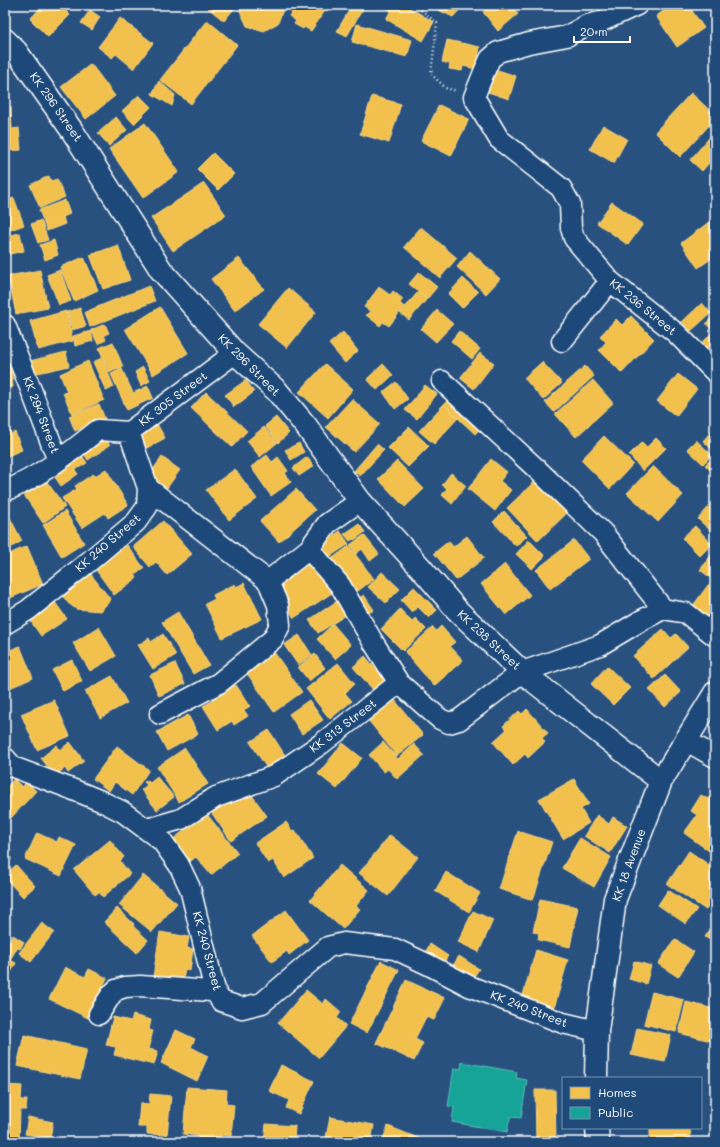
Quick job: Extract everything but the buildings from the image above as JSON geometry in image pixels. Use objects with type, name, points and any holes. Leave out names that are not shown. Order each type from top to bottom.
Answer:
[{"type":"main road","name":"KK 296 Street","points":[[5,40],[16,51],[74,132],[161,270],[234,353],[277,391],[306,426],[360,501]]},
{"type":"main road","name":"KK 238 Street","points":[[360,501],[457,610],[522,672]]},
{"type":"main road","points":[[522,672],[660,781]]},
{"type":"main road","name":"KK 18 Avenue","points":[[596,1077],[597,1031],[615,899],[660,781],[715,693]]},
{"type":"street","points":[[474,97],[490,59],[498,52],[529,43],[567,36],[587,25],[600,22],[636,5]]},
{"type":"street","name":"KK 236 Street","points":[[474,97],[499,139],[561,188],[570,204],[571,228],[574,238],[610,281],[676,333],[715,372]]},
{"type":"street","points":[[562,341],[610,281]]},
{"type":"street","name":"KK 294 Street","points":[[5,325],[58,461]]},
{"type":"street","name":"KK 305 Street","points":[[5,491],[17,486],[58,461],[98,430],[129,432],[234,353]]},
{"type":"street","points":[[442,381],[603,533],[663,609],[686,613],[715,636]]},
{"type":"street","name":"KK 240 Street","points":[[5,624],[28,610],[86,564],[136,522],[147,507],[148,488],[129,432]]},
{"type":"street","points":[[148,488],[268,582],[278,605],[280,625],[273,639],[219,683],[160,714]]},
{"type":"street","points":[[268,582],[309,549],[327,524],[360,501]]},
{"type":"street","points":[[309,549],[340,585],[399,683],[440,719],[449,723],[458,720],[522,672]]},
{"type":"street","name":"KK 238 Street","points":[[522,672],[600,645],[663,609]]},
{"type":"street","name":"KK 313 Street","points":[[147,829],[181,819],[216,798],[274,776],[321,744],[399,683]]},
{"type":"street","points":[[685,740],[715,757]]},
{"type":"street","name":"KK 240 Street","points":[[8,765],[101,801],[123,812],[162,841],[179,865],[190,888],[212,979],[216,992],[221,1000],[242,1008],[262,1004],[328,947],[344,943],[395,949],[469,986],[563,1023],[597,1031]]},
{"type":"street","points":[[99,1014],[111,995],[116,990],[124,987],[140,986],[216,992]]},
{"type":"path","points":[[416,5],[437,23],[431,74],[446,88],[474,97]]}]
